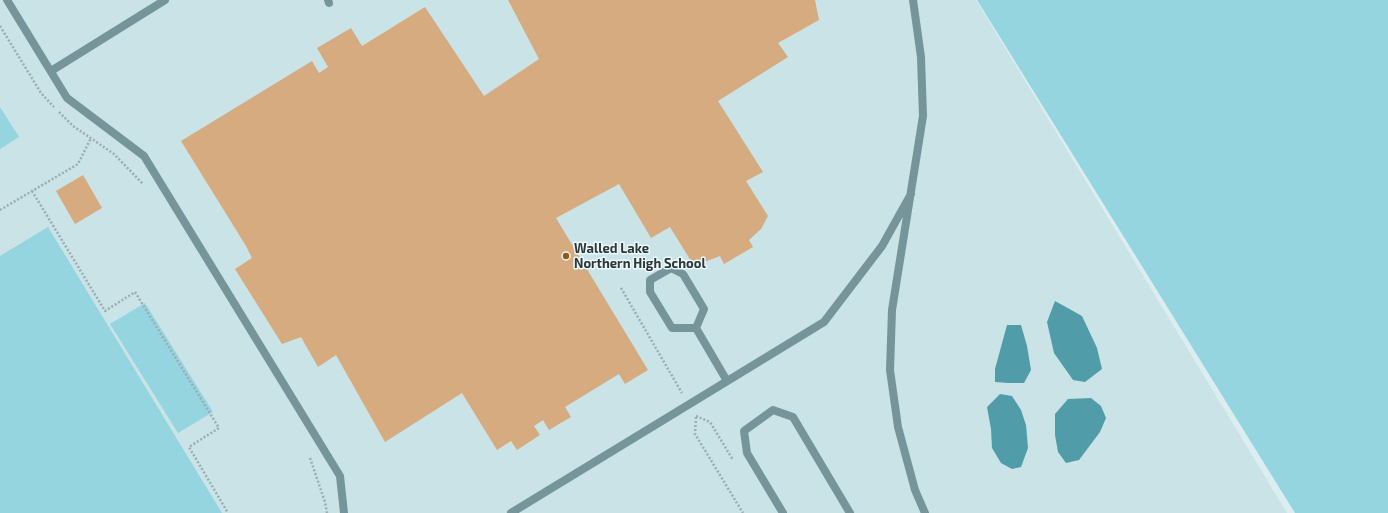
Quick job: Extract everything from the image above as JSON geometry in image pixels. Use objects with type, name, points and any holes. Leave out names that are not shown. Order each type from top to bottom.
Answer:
[{"type":"lane","points":[[7,0],[67,98],[144,156],[340,476],[344,513]]},
{"type":"lane","points":[[50,71],[166,0]]},
{"type":"lane","points":[[913,0],[921,57],[923,116],[892,310],[890,370],[898,427],[915,490],[925,513]]},
{"type":"lane","points":[[511,513],[824,322],[882,246],[911,194]]},
{"type":"lane","points":[[670,268],[683,274],[704,309],[696,328],[672,328],[650,292],[650,280],[670,268]]},
{"type":"lane","points":[[696,328],[727,381]]},
{"type":"lane","points":[[783,513],[747,453],[744,431],[772,410],[793,417],[850,513]]},
{"type":"path","points":[[0,26],[41,93],[73,126],[114,154],[147,191]]},
{"type":"path","points":[[0,210],[78,164],[91,138]]},
{"type":"path","points":[[32,191],[105,311],[135,292],[219,428],[188,447],[228,513]]},
{"type":"path","points":[[696,416],[695,434],[743,513]]},
{"type":"path","points":[[307,453],[311,460],[325,502],[327,512],[322,513]]},
{"type":"shaded area","name":"Walled Lake Northern High School","points":[[0,0],[976,0],[1287,513],[0,513]]},
{"type":"shaded area","points":[[977,0],[1388,0],[1388,513],[1295,513]]},
{"type":"shaded area","points":[[0,107],[19,137],[0,149]]},
{"type":"shaded area","points":[[48,227],[222,513],[0,513],[0,256]]},
{"type":"shaded area","points":[[1055,301],[1082,316],[1097,348],[1102,369],[1085,382],[1073,380],[1054,353],[1047,322]]},
{"type":"shaded area","points":[[145,303],[213,412],[178,433],[110,324]]},
{"type":"shaded area","points":[[1007,325],[1021,325],[1027,346],[1031,370],[1024,383],[995,382],[995,369]]},
{"type":"shaded area","points":[[1000,394],[1012,396],[1021,410],[1026,425],[1028,448],[1021,467],[1012,469],[1001,463],[992,448],[991,429],[987,407]]},
{"type":"shaded area","points":[[1091,398],[1101,406],[1106,418],[1100,432],[1079,460],[1066,463],[1058,452],[1055,435],[1055,414],[1068,399]]},
{"type":"building","points":[[508,0],[815,0],[819,20],[778,43],[788,57],[718,101],[763,172],[746,181],[768,216],[761,229],[749,240],[753,247],[724,264],[720,256],[704,262],[691,261],[670,227],[651,238],[619,184],[556,218],[648,370],[625,384],[619,374],[565,407],[571,417],[549,430],[543,420],[534,426],[540,435],[517,450],[511,441],[497,450],[462,393],[385,442],[336,355],[318,367],[301,337],[282,344],[235,269],[252,258],[181,141],[312,61],[319,73],[328,67],[317,48],[351,28],[362,46],[425,7],[484,96],[539,59]]},
{"type":"building","points":[[83,175],[102,208],[75,224],[56,191]]},
{"type":"place","name":"Walled Lake Northern High School","points":[[566,256]]}]
